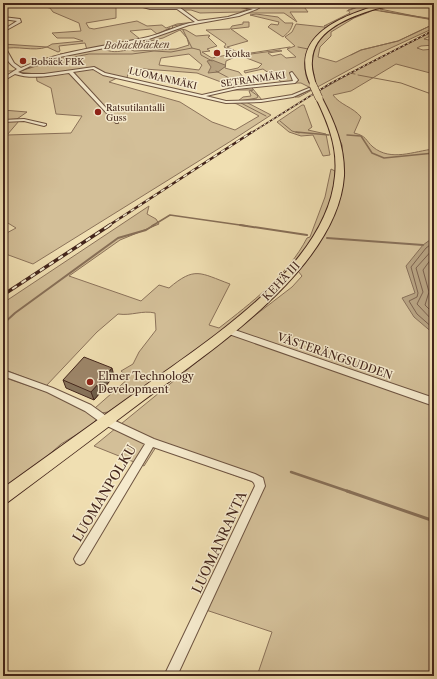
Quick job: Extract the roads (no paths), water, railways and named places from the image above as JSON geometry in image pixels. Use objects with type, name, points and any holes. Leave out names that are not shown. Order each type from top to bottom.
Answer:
[{"type":"highway","name":"KEHÄ III","points":[[3,497],[229,331],[257,308],[299,263],[315,240],[330,212],[339,180],[340,162],[337,139],[319,98],[311,87],[309,57],[312,47],[322,34],[350,16],[393,3]]},
{"type":"street","points":[[131,3],[150,8],[178,8],[197,22]]},
{"type":"street","points":[[218,3],[256,9]]},
{"type":"street","points":[[3,80],[20,69],[52,58],[150,38],[183,25],[224,18],[256,9],[264,3]]},
{"type":"street","points":[[3,18],[19,20],[19,22],[3,31]]},
{"type":"street","points":[[3,47],[12,64],[20,69]]},
{"type":"street","name":"LUOMANMÄKI","points":[[14,72],[35,75],[71,72],[94,68],[104,74],[203,95],[226,102],[254,102],[293,96],[311,87]]},
{"type":"street","points":[[71,72],[116,122]]},
{"type":"street","name":"SETRANMÄKI","points":[[203,95],[237,88],[295,82],[296,80],[292,73]]},
{"type":"street","points":[[3,121],[24,120],[44,125]]},
{"type":"street","name":"VÄSTERÄNGSUDDEN","points":[[229,331],[434,402]]},
{"type":"street","name":"LUOMANRANTA","points":[[3,373],[50,390],[88,408],[106,421],[152,442],[255,478],[259,481],[260,486],[170,676]]},
{"type":"street","name":"LUOMANPOLKU","points":[[80,559],[152,442]]},
{"type":"water","points":[[212,60],[226,66],[218,72],[208,73],[211,67],[207,61]]},
{"type":"water","points":[[434,237],[434,334],[414,317],[402,298],[415,293],[406,266],[423,245]]},
{"type":"waterway","points":[[347,11],[358,7],[366,8]]},
{"type":"waterway","points":[[381,11],[434,19]]},
{"type":"waterway","points":[[351,55],[361,50],[398,41],[434,24]]},
{"type":"waterway","points":[[183,30],[192,48]]},
{"type":"waterway","points":[[251,53],[290,47]]},
{"type":"waterway","points":[[298,47],[308,49]]},
{"type":"waterway","name":"Bobäckbäcken","points":[[20,71],[50,62],[89,54],[132,54],[154,51],[171,52],[192,48]]},
{"type":"waterway","name":"Bobäckbäcken","points":[[192,48],[200,50],[201,55],[212,61]]},
{"type":"waterway","points":[[9,71],[14,71]]},
{"type":"waterway","name":"Bobäckbäcken","points":[[216,71],[229,78],[234,87]]},
{"type":"waterway","points":[[349,73],[355,74]]},
{"type":"waterway","points":[[358,75],[401,83],[434,95]]},
{"type":"waterway","name":"Bobäckbäcken","points":[[239,101],[257,98],[258,96],[251,91]]},
{"type":"waterway","name":"Bobäckbäcken","points":[[241,103],[266,116]]},
{"type":"waterway","name":"Bobäckbäcken","points":[[280,121],[292,131],[299,133]]},
{"type":"waterway","name":"Bobäckbäcken","points":[[296,132],[329,135]]},
{"type":"waterway","name":"Bobäckbäcken","points":[[347,135],[361,136],[372,153],[384,158],[434,153]]},
{"type":"waterway","points":[[152,226],[170,215],[240,225]]},
{"type":"waterway","points":[[3,324],[15,313],[118,238],[146,230],[154,225]]},
{"type":"waterway","points":[[240,225],[247,226]]},
{"type":"waterway","points":[[240,225],[307,235]]},
{"type":"waterway","points":[[327,238],[423,245]]},
{"type":"waterway","points":[[291,472],[350,492]]},
{"type":"waterway","points":[[347,491],[434,521]]},
{"type":"railway","points":[[251,133],[331,83],[434,30]]},
{"type":"railway","points":[[108,226],[252,132]]},
{"type":"railway","points":[[3,295],[110,225]]},
{"type":"place","name":"Kotka","points":[[217,53]]},
{"type":"place","name":"Bobäck FBK","points":[[23,61]]},
{"type":"place","name":"Ratsutilantalli Guss","points":[[98,112]]},
{"type":"place","name":"Elmer Technology Development","points":[[90,382]]}]
